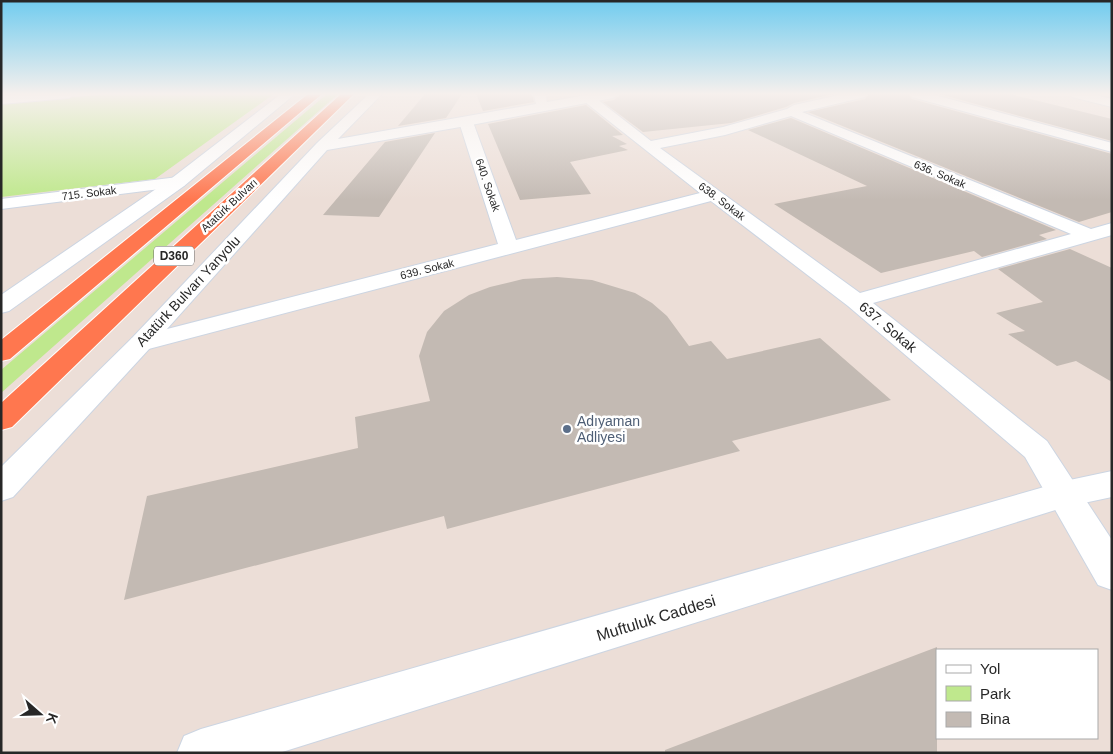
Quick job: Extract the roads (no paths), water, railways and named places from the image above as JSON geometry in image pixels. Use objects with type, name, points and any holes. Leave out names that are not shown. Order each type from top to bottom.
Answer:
[{"type":"highway","name":"D360","points":[[1,353],[273,129]]},
{"type":"highway","name":"Atatürk Bulvarı","points":[[1,420],[310,129]]},
{"type":"street","points":[[1,306],[178,182],[245,129]]},
{"type":"street","name":"Atatürk Bulvarı Yanyolu","points":[[1,488],[141,343],[339,129]]},
{"type":"street","points":[[322,146],[423,129]]},
{"type":"street","name":"640. Sokak","points":[[468,129],[509,248]]},
{"type":"street","name":"638. Sokak","points":[[627,129],[856,301]]},
{"type":"street","points":[[648,146],[731,129]]},
{"type":"street","name":"636. Sokak","points":[[836,129],[1100,232]]},
{"type":"street","points":[[1044,129],[1112,148]]},
{"type":"street","name":"715. Sokak","points":[[1,204],[178,182]]},
{"type":"street","name":"639. Sokak","points":[[141,343],[713,195]]},
{"type":"street","name":"637. Sokak","points":[[856,301],[1100,232]]},
{"type":"street","name":"637. Sokak","points":[[856,301],[1036,449],[1112,574]]},
{"type":"street","name":"Muftuluk Caddesi","points":[[201,753],[1065,494],[1112,484]]},
{"type":"place","name":"Adıyaman Adliyesi","points":[[567,429]]}]
